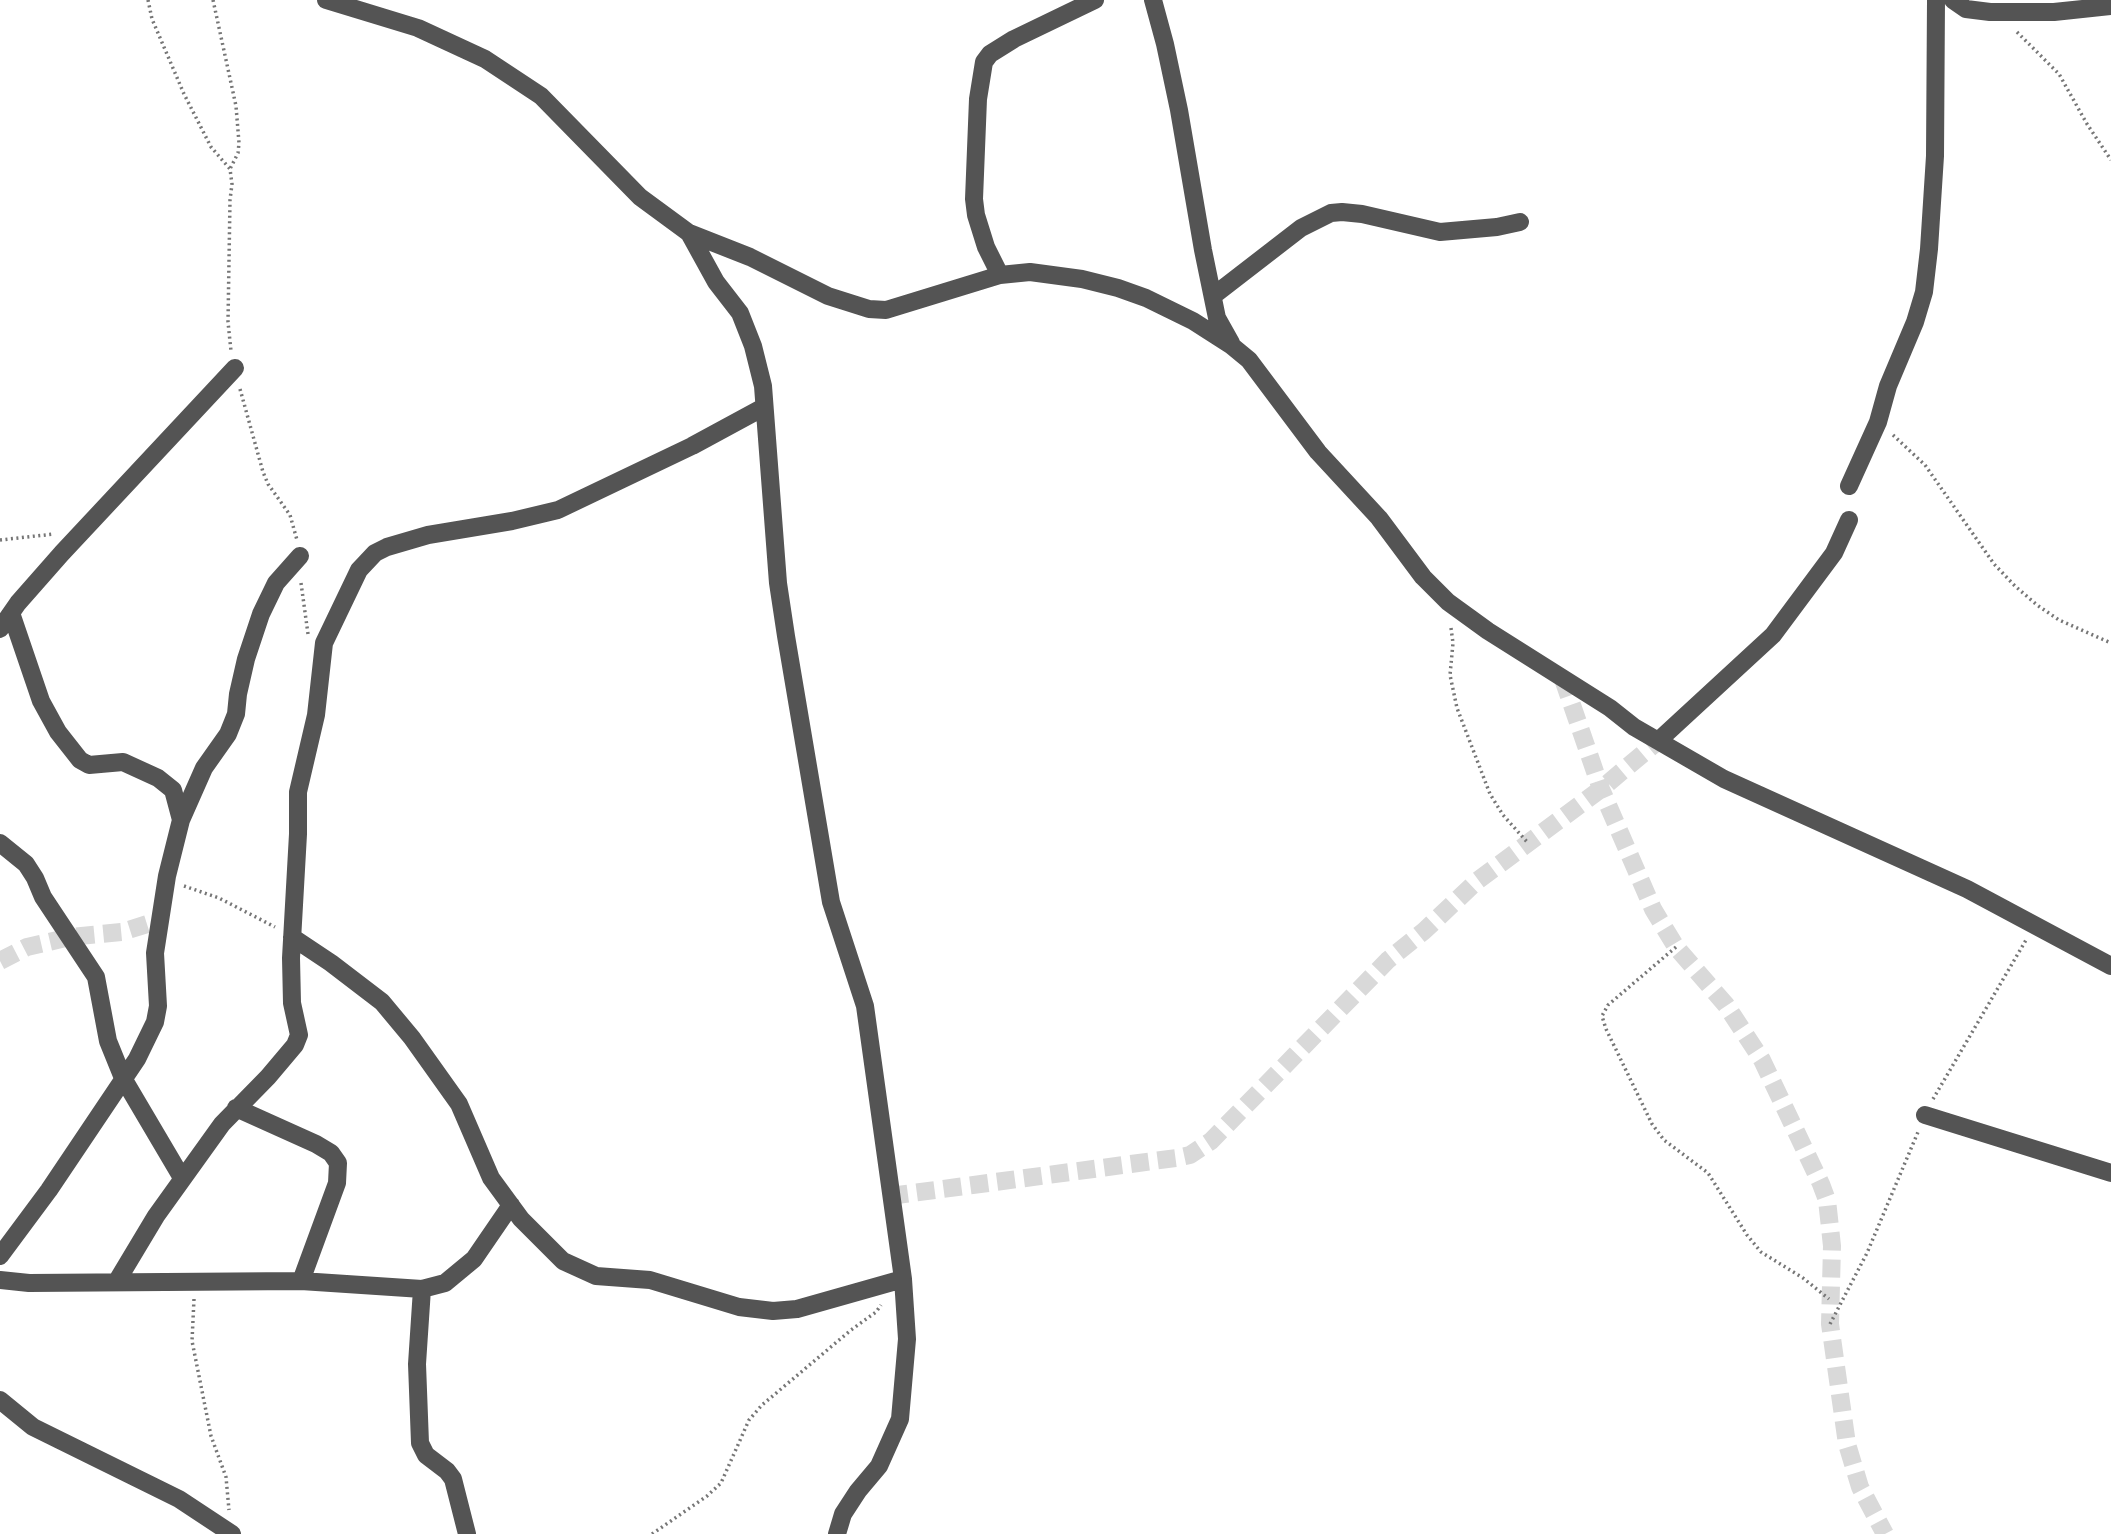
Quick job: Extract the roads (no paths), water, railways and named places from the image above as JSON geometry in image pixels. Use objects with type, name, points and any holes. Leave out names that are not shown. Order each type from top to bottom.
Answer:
[{"type":"street","points":[[326,0],[418,28],[485,59],[541,96],[640,197],[689,233],[750,257],[828,296],[878,311],[1000,275],[1047,273],[1082,279],[1146,298],[1193,320],[1233,346],[1260,374],[1318,452],[1379,518],[1423,577],[1448,602],[1519,652],[1658,741],[1724,779],[1967,889],[2111,966]]},
{"type":"street","points":[[1000,275],[986,247],[974,199],[978,99],[984,62],[990,54],[1006,44],[1095,0]]},
{"type":"street","points":[[1153,0],[1179,110],[1217,318],[1233,346]]},
{"type":"street","points":[[1849,486],[1878,422],[1888,386],[1915,322],[1924,292],[1935,156],[1936,0]]},
{"type":"street","points":[[1953,0],[1966,9],[1990,12],[2054,12],[2111,6]]},
{"type":"street","points":[[1213,296],[1301,228],[1331,214],[1362,214],[1440,232],[1497,227],[1520,222]]},
{"type":"street","points":[[689,233],[716,282],[740,313],[758,363],[778,583],[786,636],[831,902],[865,1006],[907,1339],[900,1419],[879,1466],[843,1514],[837,1534]]},
{"type":"street","points":[[0,629],[11,613],[180,425],[235,369]]},
{"type":"street","points":[[117,1281],[182,1178],[222,1124],[295,1045],[299,1035],[292,1003],[298,792],[316,715],[321,658],[329,632],[359,570],[376,553],[397,544],[428,535],[512,521],[558,510],[669,457],[764,407]]},
{"type":"street","points":[[1658,741],[1773,635],[1834,553],[1849,520]]},
{"type":"street","points":[[0,1256],[49,1190],[137,1059],[155,1022],[159,1006],[155,953],[166,880],[181,820],[204,768],[228,734],[236,714],[237,694],[261,614],[276,583],[300,556]]},
{"type":"street","points":[[11,613],[41,701],[58,732],[80,760],[89,765],[123,762],[158,778],[173,790],[181,820]]},
{"type":"street","points":[[0,843],[26,864],[43,897],[96,977],[108,1041],[123,1079],[182,1178]]},
{"type":"street","points":[[292,937],[382,1002],[412,1038],[459,1104],[491,1178],[521,1219],[563,1261],[596,1276],[650,1280],[740,1307],[774,1311],[797,1309],[899,1281]]},
{"type":"street","points":[[236,1108],[316,1144],[331,1153],[338,1163],[337,1183],[301,1281]]},
{"type":"street","points":[[1925,1115],[2111,1173]]},
{"type":"street","points":[[0,1280],[29,1283],[301,1281],[422,1289],[445,1283],[474,1259],[511,1205]]},
{"type":"street","points":[[422,1289],[417,1364],[420,1443],[426,1455],[453,1479],[467,1534]]},
{"type":"street","points":[[0,1400],[33,1427],[169,1494],[232,1534]]},
{"type":"tunnel","points":[[1563,679],[1601,789],[1653,909],[1676,947],[1726,1005],[1762,1060],[1821,1184],[1827,1200],[1832,1246],[1830,1324],[1847,1444],[1860,1487],[1885,1534]]},
{"type":"tunnel","points":[[890,1196],[1190,1155],[1211,1141],[1388,960],[1424,931],[1477,881],[1601,789],[1658,741]]},
{"type":"tunnel","points":[[0,961],[27,947],[70,937],[122,932],[160,920]]}]
